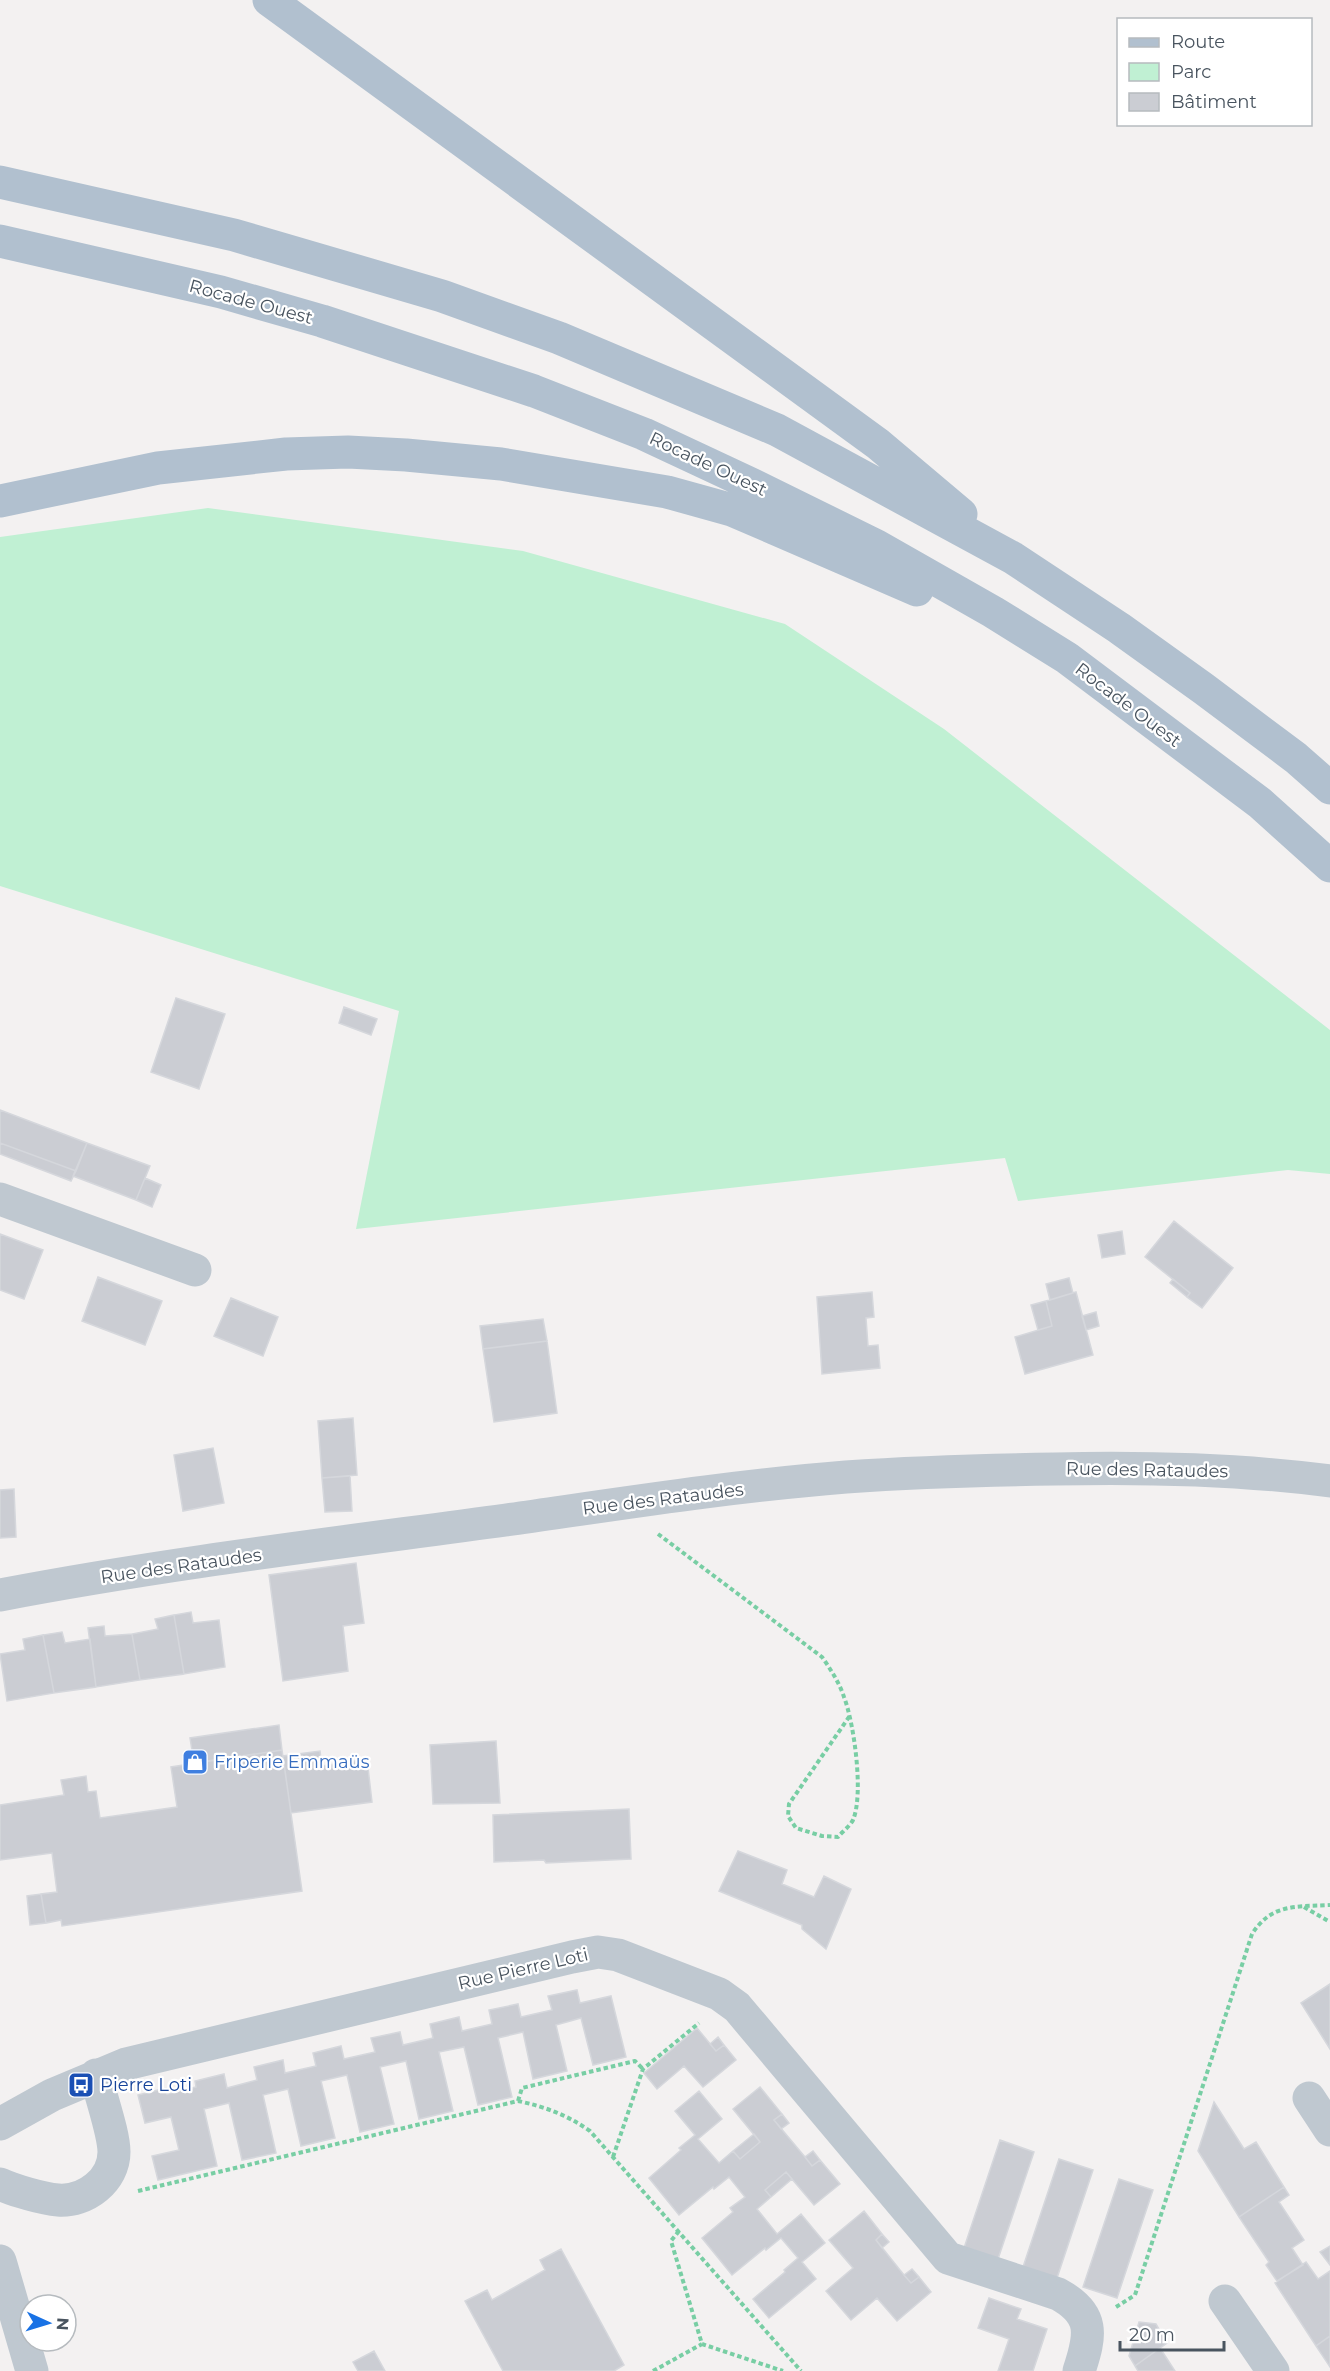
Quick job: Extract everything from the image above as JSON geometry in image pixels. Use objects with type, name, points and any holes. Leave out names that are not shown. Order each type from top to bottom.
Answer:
[{"type":"main road","points":[[269,0],[878,444],[1013,558]]},
{"type":"main road","points":[[0,182],[234,235],[442,296],[559,338],[777,430],[1013,558],[1185,675],[1296,758],[1330,788]]},
{"type":"main road","name":"Rocade Ouest","points":[[0,241],[221,292],[322,321],[534,392],[644,434],[877,546],[993,612],[1067,658],[1260,803],[1330,866]]},
{"type":"main road","points":[[0,501],[158,468],[286,454],[348,452],[501,464],[667,492],[732,510],[812,543],[1067,658]]},
{"type":"street","points":[[0,1199],[195,1270]]},
{"type":"street","name":"Rue des Rataudes","points":[[0,1595],[69,1582],[619,1504],[847,1477],[979,1470],[1120,1467],[1273,1474],[1330,1482]]},
{"type":"street","name":"Rue Pierre Loti","points":[[0,2124],[52,2094],[96,2075],[138,2061],[572,1957],[598,1952],[618,1955],[719,1994],[737,2007],[948,2258],[1058,2294],[1074,2303],[1085,2316]]},
{"type":"street","points":[[0,2184],[59,2200],[81,2196],[98,2187],[111,2170],[114,2150],[96,2075]]},
{"type":"street","points":[[1309,2098],[1330,2130]]},
{"type":"street","points":[[0,2261],[32,2371]]},
{"type":"street","points":[[1225,2301],[1273,2371]]},
{"type":"street","points":[[1079,2371],[1089,2334],[1085,2316]]},
{"type":"path","points":[[619,1504],[822,1657],[836,1678],[845,1700],[849,1717],[856,1756],[858,1796],[853,1821],[838,1837],[822,1836],[796,1828],[788,1816],[789,1804],[849,1717]]},
{"type":"path","points":[[1085,2316],[1114,2308],[1135,2295],[1252,1934],[1262,1919],[1278,1910],[1330,1905]]},
{"type":"path","points":[[1304,1906],[1330,1922]]},
{"type":"path","points":[[614,2157],[643,2069],[727,2000]]},
{"type":"path","points":[[518,2101],[522,2088],[635,2061],[643,2069]]},
{"type":"path","points":[[138,2191],[518,2101],[549,2108],[573,2119],[590,2131],[801,2371]]},
{"type":"path","points":[[678,2231],[671,2241],[702,2344]]},
{"type":"path","points":[[653,2371],[702,2344],[783,2371]]},
{"type":"green space","points":[[208,508],[523,551],[785,624],[944,729],[1330,1030],[1330,1174],[1288,1170],[1018,1201],[1005,1158],[356,1229],[399,1011],[0,886],[0,537]]},
{"type":"building","points":[[176,998],[225,1014],[199,1089],[151,1072]]},
{"type":"building","points":[[344,1007],[377,1019],[371,1035],[339,1023]]},
{"type":"building","points":[[0,1110],[87,1143],[76,1171],[0,1143]]},
{"type":"building","points":[[0,1143],[76,1171],[71,1181],[0,1154]]},
{"type":"building","points":[[87,1143],[150,1166],[136,1200],[73,1176]]},
{"type":"building","points":[[145,1178],[161,1185],[152,1207],[136,1200]]},
{"type":"building","points":[[1174,1221],[1233,1268],[1202,1308],[1187,1297],[1190,1293],[1145,1257]]},
{"type":"building","points":[[1122,1231],[1125,1254],[1102,1258],[1098,1235]]},
{"type":"building","points":[[0,1234],[43,1250],[24,1299],[0,1290]]},
{"type":"building","points":[[98,1277],[162,1301],[145,1345],[82,1321]]},
{"type":"building","points":[[1069,1278],[1073,1293],[1050,1300],[1046,1284]]},
{"type":"building","points":[[1173,1279],[1190,1293],[1187,1297],[1170,1283]]},
{"type":"building","points":[[872,1292],[874,1317],[866,1318],[868,1346],[878,1345],[880,1368],[822,1374],[817,1297]]},
{"type":"building","points":[[1076,1292],[1093,1355],[1025,1374],[1015,1337],[1052,1326],[1046,1301]]},
{"type":"building","points":[[231,1298],[278,1317],[263,1356],[214,1336]]},
{"type":"building","points":[[1046,1301],[1052,1326],[1038,1330],[1031,1305]]},
{"type":"building","points":[[1096,1312],[1099,1326],[1086,1330],[1082,1316]]},
{"type":"building","points":[[543,1319],[547,1341],[483,1349],[480,1326]]},
{"type":"building","points":[[547,1341],[557,1413],[494,1422],[483,1349]]},
{"type":"building","points":[[353,1418],[357,1475],[322,1478],[318,1421]]},
{"type":"building","points":[[213,1448],[224,1503],[183,1511],[174,1455]]},
{"type":"building","points":[[350,1476],[352,1511],[325,1512],[322,1478]]},
{"type":"building","points":[[14,1489],[16,1537],[0,1538],[0,1490]]},
{"type":"building","points":[[356,1563],[364,1623],[343,1626],[348,1671],[283,1681],[269,1575]]},
{"type":"building","points":[[191,1612],[193,1623],[219,1620],[225,1667],[184,1674],[174,1615]]},
{"type":"building","points":[[174,1615],[184,1674],[140,1680],[132,1634],[158,1629],[155,1619]]},
{"type":"building","points":[[104,1626],[105,1636],[132,1634],[140,1680],[96,1687],[88,1628]]},
{"type":"building","points":[[62,1632],[65,1643],[90,1639],[96,1687],[54,1693],[43,1635]]},
{"type":"building","points":[[43,1635],[54,1693],[7,1701],[0,1654],[25,1650],[23,1639]]},
{"type":"building","points":[[279,1725],[282,1750],[194,1763],[190,1738]]},
{"type":"building","points":[[496,1741],[500,1803],[433,1804],[430,1745]]},
{"type":"building","points":[[282,1750],[302,1891],[62,1926],[61,1920],[46,1923],[41,1894],[57,1892],[52,1853],[0,1860],[0,1805],[64,1795],[61,1780],[86,1776],[88,1792],[96,1791],[100,1818],[177,1807],[171,1767]]},
{"type":"building","points":[[320,1751],[322,1766],[367,1759],[372,1802],[291,1813],[283,1756]]},
{"type":"building","points":[[629,1809],[631,1859],[546,1863],[544,1860],[494,1862],[493,1815]]},
{"type":"building","points":[[738,1851],[787,1870],[782,1884],[814,1897],[824,1876],[851,1889],[826,1949],[802,1929],[802,1925],[719,1891]]},
{"type":"building","points":[[41,1894],[46,1923],[30,1925],[27,1896]]},
{"type":"building","points":[[1330,1984],[1330,2049],[1301,2003]]},
{"type":"building","points":[[577,1990],[580,2003],[611,1996],[626,2057],[593,2065],[581,2018],[556,2025],[567,2071],[533,2079],[523,2032],[498,2038],[512,2097],[478,2105],[464,2047],[439,2052],[453,2111],[419,2119],[406,2061],[380,2067],[394,2124],[360,2132],[347,2075],[321,2081],[335,2138],[301,2146],[288,2089],[263,2095],[276,2153],[242,2160],[229,2103],[204,2109],[217,2166],[158,2180],[152,2156],[179,2150],[171,2117],[145,2123],[138,2095],[166,2088],[167,2094],[196,2087],[195,2081],[224,2074],[227,2088],[257,2080],[254,2067],[283,2060],[285,2073],[316,2066],[313,2053],[341,2046],[344,2059],[375,2052],[371,2038],[400,2032],[403,2045],[433,2038],[430,2024],[459,2017],[462,2031],[492,2024],[489,2010],[518,2004],[521,2017],[552,2010],[548,1996]]},
{"type":"building","points":[[697,2028],[716,2051],[724,2045],[736,2060],[703,2087],[684,2066],[657,2089],[644,2073]]},
{"type":"building","points":[[718,2037],[724,2045],[716,2051],[710,2044]]},
{"type":"building","points":[[760,2087],[782,2114],[774,2120],[812,2166],[820,2160],[840,2184],[814,2205],[786,2172],[765,2190],[771,2197],[757,2209],[777,2234],[801,2214],[825,2243],[802,2262],[816,2279],[769,2318],[753,2299],[798,2258],[781,2238],[732,2275],[702,2238],[733,2212],[730,2208],[745,2197],[729,2177],[679,2215],[649,2178],[695,2135],[675,2111],[699,2091],[722,2119],[698,2139],[719,2163],[733,2151],[740,2159],[760,2142],[733,2109]]},
{"type":"building","points":[[1214,2102],[1244,2149],[1256,2142],[1284,2187],[1239,2217],[1198,2151]]},
{"type":"building","points":[[782,2114],[789,2123],[781,2129],[774,2120]]},
{"type":"building","points":[[754,2134],[760,2142],[740,2159],[733,2151]]},
{"type":"building","points":[[1000,2140],[1034,2152],[998,2259],[964,2248]]},
{"type":"building","points":[[813,2151],[820,2160],[812,2166],[805,2157]]},
{"type":"building","points":[[1059,2159],[1093,2170],[1057,2278],[1023,2267]]},
{"type":"building","points":[[786,2172],[792,2179],[771,2197],[765,2190]]},
{"type":"building","points":[[1119,2179],[1153,2190],[1117,2298],[1083,2287]]},
{"type":"building","points":[[1284,2187],[1289,2195],[1279,2202],[1304,2240],[1292,2248],[1303,2265],[1277,2281],[1266,2265],[1269,2262],[1239,2217]]},
{"type":"building","points":[[864,2211],[882,2234],[876,2240],[904,2275],[911,2283],[919,2277],[931,2292],[897,2321],[877,2298],[851,2320],[826,2291],[853,2268],[829,2240]]},
{"type":"building","points":[[882,2234],[889,2242],[882,2248],[876,2240]]},
{"type":"building","points":[[1330,2246],[1330,2265],[1320,2252]]},
{"type":"building","points":[[561,2249],[624,2365],[614,2371],[503,2371],[465,2301],[487,2290],[492,2300],[545,2270],[540,2260]]},
{"type":"building","points":[[1306,2262],[1318,2279],[1330,2271],[1330,2336],[1316,2346],[1275,2283]]},
{"type":"building","points":[[912,2269],[919,2277],[911,2283],[904,2275]]},
{"type":"building","points":[[989,2298],[1021,2309],[1017,2319],[1047,2329],[1033,2371],[998,2371],[1009,2339],[978,2328]]},
{"type":"building","points":[[1139,2322],[1156,2324],[1167,2343],[1135,2366],[1129,2356]]},
{"type":"building","points":[[1330,2336],[1330,2367],[1316,2346]]},
{"type":"building","points":[[1160,2348],[1175,2371],[1138,2371],[1135,2366]]},
{"type":"building","points":[[374,2351],[385,2371],[358,2371],[353,2362]]},
{"type":"place","name":"Friperie Emmaüs","points":[[195,1762]]},
{"type":"place","name":"Pierre Loti","points":[[81,2085]]}]
